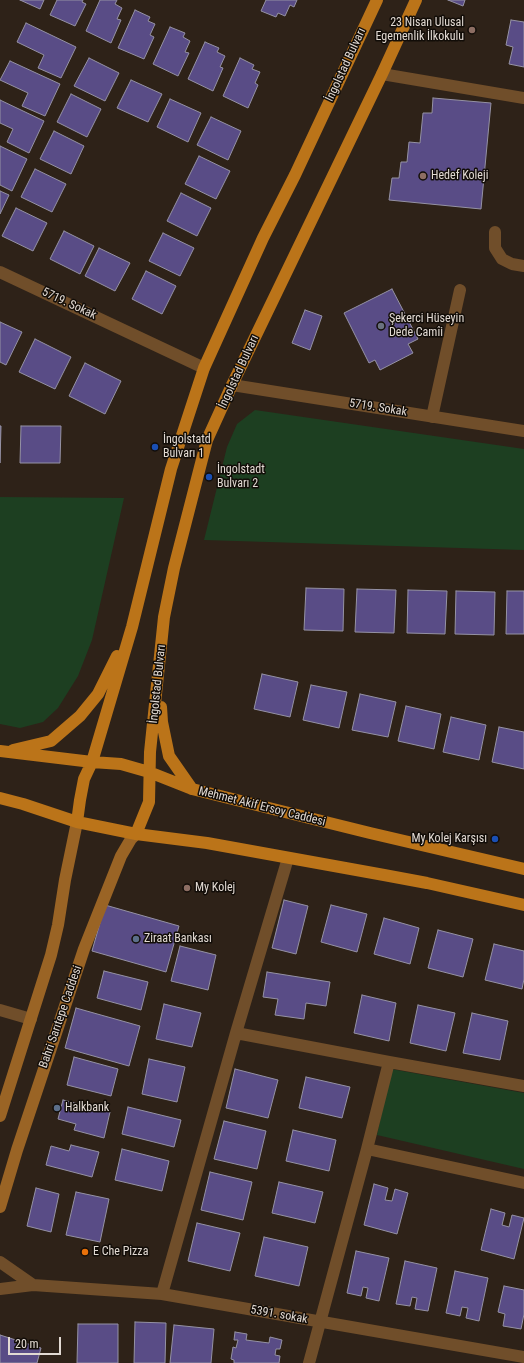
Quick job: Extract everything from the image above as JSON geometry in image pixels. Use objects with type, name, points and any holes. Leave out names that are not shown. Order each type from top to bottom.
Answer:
[{"type":"main road","name":"İngolstad Bulvarı","points":[[77,822],[83,786],[92,762],[132,627],[165,491],[204,368],[263,238],[295,175],[377,0]]},
{"type":"main road","name":"İngolstad Bulvarı","points":[[136,834],[149,802],[150,752],[164,617],[174,568],[207,440],[416,0]]},
{"type":"main road","points":[[2,751],[51,741],[80,716],[98,694],[132,627]]},
{"type":"main road","points":[[158,682],[162,722],[169,756],[192,789]]},
{"type":"main road","name":"Mehmet Akif Ersoy Caddesi","points":[[2,751],[121,764],[149,772],[192,789],[370,834],[524,869]]},
{"type":"main road","points":[[0,798],[77,822],[136,834],[207,843],[427,883],[524,905]]},
{"type":"main road","points":[[0,1116],[51,955],[77,822]]},
{"type":"main road","name":"Bahri Sarıtepe Caddesi","points":[[0,1207],[17,1150],[84,949],[121,856],[131,839],[136,834]]},
{"type":"street","points":[[382,74],[524,98]]},
{"type":"street","points":[[495,232],[495,248],[502,259],[512,264],[524,266]]},
{"type":"street","name":"5719. Sokak","points":[[0,272],[204,368]]},
{"type":"street","points":[[432,417],[460,290]]},
{"type":"street","name":"5719. Sokak","points":[[232,385],[524,431]]},
{"type":"street","points":[[162,1294],[236,1033],[288,858]]},
{"type":"street","points":[[0,1010],[31,1019]]},
{"type":"street","points":[[236,1033],[524,1086]]},
{"type":"street","points":[[309,1363],[368,1150],[390,1062]]},
{"type":"street","points":[[368,1150],[524,1183]]},
{"type":"street","points":[[0,1262],[33,1285]]},
{"type":"street","name":"5391. sokak","points":[[0,1289],[33,1285],[162,1294],[524,1357]]},
{"type":"green space","points":[[255,410],[524,449],[524,550],[204,540],[227,447],[237,424]]},
{"type":"green space","points":[[0,497],[124,498],[92,640],[78,676],[58,708],[43,722],[20,728],[0,724]]},
{"type":"green space","points":[[391,1069],[524,1093],[524,1169],[377,1135]]},
{"type":"building","points":[[20,0],[44,0],[40,9]]},
{"type":"building","points":[[57,0],[83,0],[82,2],[86,4],[75,26],[50,15]]},
{"type":"building","points":[[100,0],[117,0],[115,4],[122,8],[117,19],[121,20],[111,43],[86,31]]},
{"type":"building","points":[[266,0],[297,0],[294,7],[290,5],[285,16],[278,13],[276,17],[261,11]]},
{"type":"building","points":[[448,0],[465,0],[463,6]]},
{"type":"building","points":[[135,10],[150,17],[148,21],[155,24],[150,35],[154,37],[144,59],[118,48]]},
{"type":"building","points":[[511,20],[524,22],[524,67],[509,64],[513,47],[506,45]]},
{"type":"building","points":[[26,23],[76,47],[61,78],[38,68],[44,55],[17,42]]},
{"type":"building","points":[[170,27],[185,33],[183,37],[190,41],[185,52],[189,53],[178,76],[153,64]]},
{"type":"building","points":[[205,42],[219,48],[217,52],[225,56],[220,67],[223,68],[213,91],[188,79]]},
{"type":"building","points":[[89,58],[119,73],[105,101],[74,86]]},
{"type":"building","points":[[240,58],[254,65],[252,69],[260,72],[255,83],[258,85],[248,108],[223,96]]},
{"type":"building","points":[[10,61],[60,84],[45,116],[22,106],[28,93],[0,80]]},
{"type":"building","points":[[131,80],[162,94],[148,122],[117,108]]},
{"type":"building","points":[[71,94],[101,109],[87,137],[57,122]]},
{"type":"building","points":[[433,98],[491,103],[481,209],[389,200],[392,178],[399,178],[401,162],[407,162],[409,142],[420,143],[423,113],[432,113]]},
{"type":"building","points":[[170,99],[201,113],[188,142],[157,127]]},
{"type":"building","points":[[0,100],[44,121],[29,153],[7,142],[13,129],[0,123]]},
{"type":"building","points":[[211,117],[241,131],[228,160],[197,145]]},
{"type":"building","points":[[54,131],[84,146],[71,174],[40,159]]},
{"type":"building","points":[[0,146],[27,159],[12,191],[0,185]]},
{"type":"building","points":[[199,156],[230,171],[216,199],[185,184]]},
{"type":"building","points":[[35,169],[66,184],[52,212],[21,197]]},
{"type":"building","points":[[0,191],[9,195],[0,214]]},
{"type":"building","points":[[181,193],[211,208],[197,236],[167,221]]},
{"type":"building","points":[[16,208],[47,223],[33,251],[2,236]]},
{"type":"building","points":[[64,231],[94,246],[80,274],[50,259]]},
{"type":"building","points":[[163,233],[194,248],[180,276],[149,261]]},
{"type":"building","points":[[99,248],[130,263],[115,291],[85,276]]},
{"type":"building","points":[[146,271],[176,286],[162,314],[132,299]]},
{"type":"building","name":"Şekerci Hüseyin Dede Camîi","points":[[392,289],[418,339],[408,344],[413,353],[380,370],[375,360],[369,363],[344,313]]},
{"type":"building","points":[[305,310],[322,316],[310,350],[292,343]]},
{"type":"building","points":[[0,322],[22,332],[6,365],[0,362]]},
{"type":"building","points":[[35,339],[71,357],[55,389],[19,372]]},
{"type":"building","points":[[85,363],[121,381],[105,414],[69,396]]},
{"type":"building","points":[[0,426],[1,426],[0,463]]},
{"type":"building","points":[[21,426],[61,426],[60,463],[20,463]]},
{"type":"building","points":[[306,588],[344,589],[343,631],[304,630]]},
{"type":"building","points":[[357,589],[396,590],[394,633],[355,632]]},
{"type":"building","points":[[408,590],[447,591],[445,634],[407,633]]},
{"type":"building","points":[[456,591],[495,592],[494,635],[455,634]]},
{"type":"building","points":[[507,591],[524,591],[524,634],[506,634]]},
{"type":"building","points":[[262,674],[298,682],[290,717],[254,709]]},
{"type":"building","points":[[311,685],[347,692],[339,728],[303,720]]},
{"type":"building","points":[[360,694],[396,702],[388,737],[352,730]]},
{"type":"building","points":[[406,706],[441,714],[434,749],[398,741]]},
{"type":"building","points":[[451,717],[486,725],[479,760],[443,752]]},
{"type":"building","points":[[499,727],[524,732],[524,769],[492,762]]},
{"type":"building","points":[[284,900],[308,906],[296,954],[272,948]]},
{"type":"building","name":"Ziraat Bankası","points":[[105,905],[179,926],[166,972],[92,951]]},
{"type":"building","points":[[331,905],[367,914],[357,952],[321,942]]},
{"type":"building","points":[[384,918],[419,928],[410,964],[374,954]]},
{"type":"building","points":[[438,930],[473,939],[463,977],[428,968]]},
{"type":"building","points":[[494,944],[524,951],[524,979],[522,989],[485,980]]},
{"type":"building","points":[[180,946],[216,955],[208,990],[171,981]]},
{"type":"building","points":[[104,971],[148,982],[141,1010],[97,998]]},
{"type":"building","points":[[267,972],[330,982],[326,1006],[306,1003],[304,1019],[275,1015],[278,999],[263,997]]},
{"type":"building","points":[[362,995],[396,1003],[389,1041],[354,1033]]},
{"type":"building","points":[[164,1004],[201,1013],[192,1047],[156,1039]]},
{"type":"building","points":[[418,1005],[455,1013],[446,1051],[410,1043]]},
{"type":"building","points":[[76,1008],[140,1026],[129,1066],[65,1048]]},
{"type":"building","points":[[472,1013],[508,1021],[500,1060],[463,1053]]},
{"type":"building","points":[[74,1057],[118,1069],[111,1096],[67,1085]]},
{"type":"building","points":[[149,1059],[185,1067],[177,1102],[142,1094]]},
{"type":"building","points":[[235,1069],[278,1080],[268,1118],[226,1108]]},
{"type":"building","points":[[306,1077],[350,1087],[342,1118],[299,1108]]},
{"type":"building","points":[[63,1100],[110,1112],[104,1138],[74,1130],[76,1124],[58,1119]]},
{"type":"building","points":[[128,1107],[181,1120],[174,1147],[122,1134]]},
{"type":"building","points":[[224,1121],[266,1131],[257,1169],[214,1159]]},
{"type":"building","points":[[293,1130],[336,1140],[329,1171],[286,1161]]},
{"type":"building","points":[[71,1145],[99,1152],[92,1177],[46,1165],[51,1146],[69,1151]]},
{"type":"building","points":[[122,1149],[169,1161],[162,1191],[115,1180]]},
{"type":"building","points":[[210,1172],[252,1182],[243,1220],[201,1210]]},
{"type":"building","points":[[279,1182],[323,1192],[315,1223],[272,1213]]},
{"type":"building","points":[[374,1184],[388,1188],[385,1200],[392,1201],[395,1189],[408,1193],[397,1234],[364,1225]]},
{"type":"building","points":[[36,1188],[59,1194],[51,1232],[27,1226]]},
{"type":"building","points":[[76,1192],[109,1199],[100,1242],[66,1235]]},
{"type":"building","points":[[491,1209],[505,1213],[502,1225],[509,1227],[512,1215],[524,1218],[514,1259],[481,1250]]},
{"type":"building","points":[[197,1223],[240,1233],[230,1271],[188,1261]]},
{"type":"building","points":[[264,1237],[308,1247],[299,1286],[255,1276]]},
{"type":"building","points":[[356,1251],[389,1258],[379,1301],[366,1298],[368,1288],[363,1287],[361,1296],[347,1293]]},
{"type":"building","points":[[405,1261],[437,1268],[428,1311],[415,1309],[417,1298],[412,1297],[410,1306],[396,1304]]},
{"type":"building","points":[[455,1271],[488,1278],[479,1321],[466,1318],[468,1308],[462,1307],[460,1316],[446,1313]]},
{"type":"building","points":[[504,1286],[524,1290],[524,1314],[521,1329],[503,1326],[505,1314],[498,1312]]},
{"type":"building","points":[[135,1322],[166,1323],[165,1363],[134,1363]]},
{"type":"building","points":[[78,1324],[118,1324],[118,1363],[77,1363]]},
{"type":"building","points":[[174,1325],[214,1329],[211,1363],[170,1363]]},
{"type":"building","points":[[235,1332],[247,1334],[246,1340],[269,1343],[270,1337],[282,1340],[280,1349],[276,1349],[275,1355],[280,1356],[279,1363],[234,1363],[234,1360],[231,1359],[233,1347],[236,1348],[238,1340],[234,1340]]},
{"type":"building","points":[[0,1335],[41,1348],[37,1363],[0,1363]]},
{"type":"place","name":"23 Nisan Ulusal Egemenlik İlkokulu","points":[[472,30]]},
{"type":"place","name":"Hedef Koleji","points":[[423,176]]},
{"type":"place","name":"Şekerci Hüseyin Dede Camîi","points":[[381,326]]},
{"type":"place","name":"İngolstatd Bulvarı 1","points":[[155,447]]},
{"type":"place","name":"İngolstadt Bulvarı 2","points":[[209,477]]},
{"type":"place","name":"My Kolej Karşısı","points":[[495,839]]},
{"type":"place","name":"My Kolej","points":[[187,888]]},
{"type":"place","name":"Ziraat Bankası","points":[[136,939]]},
{"type":"place","name":"Halkbank","points":[[57,1108]]},
{"type":"place","name":"E Che Pizza","points":[[85,1252]]}]
